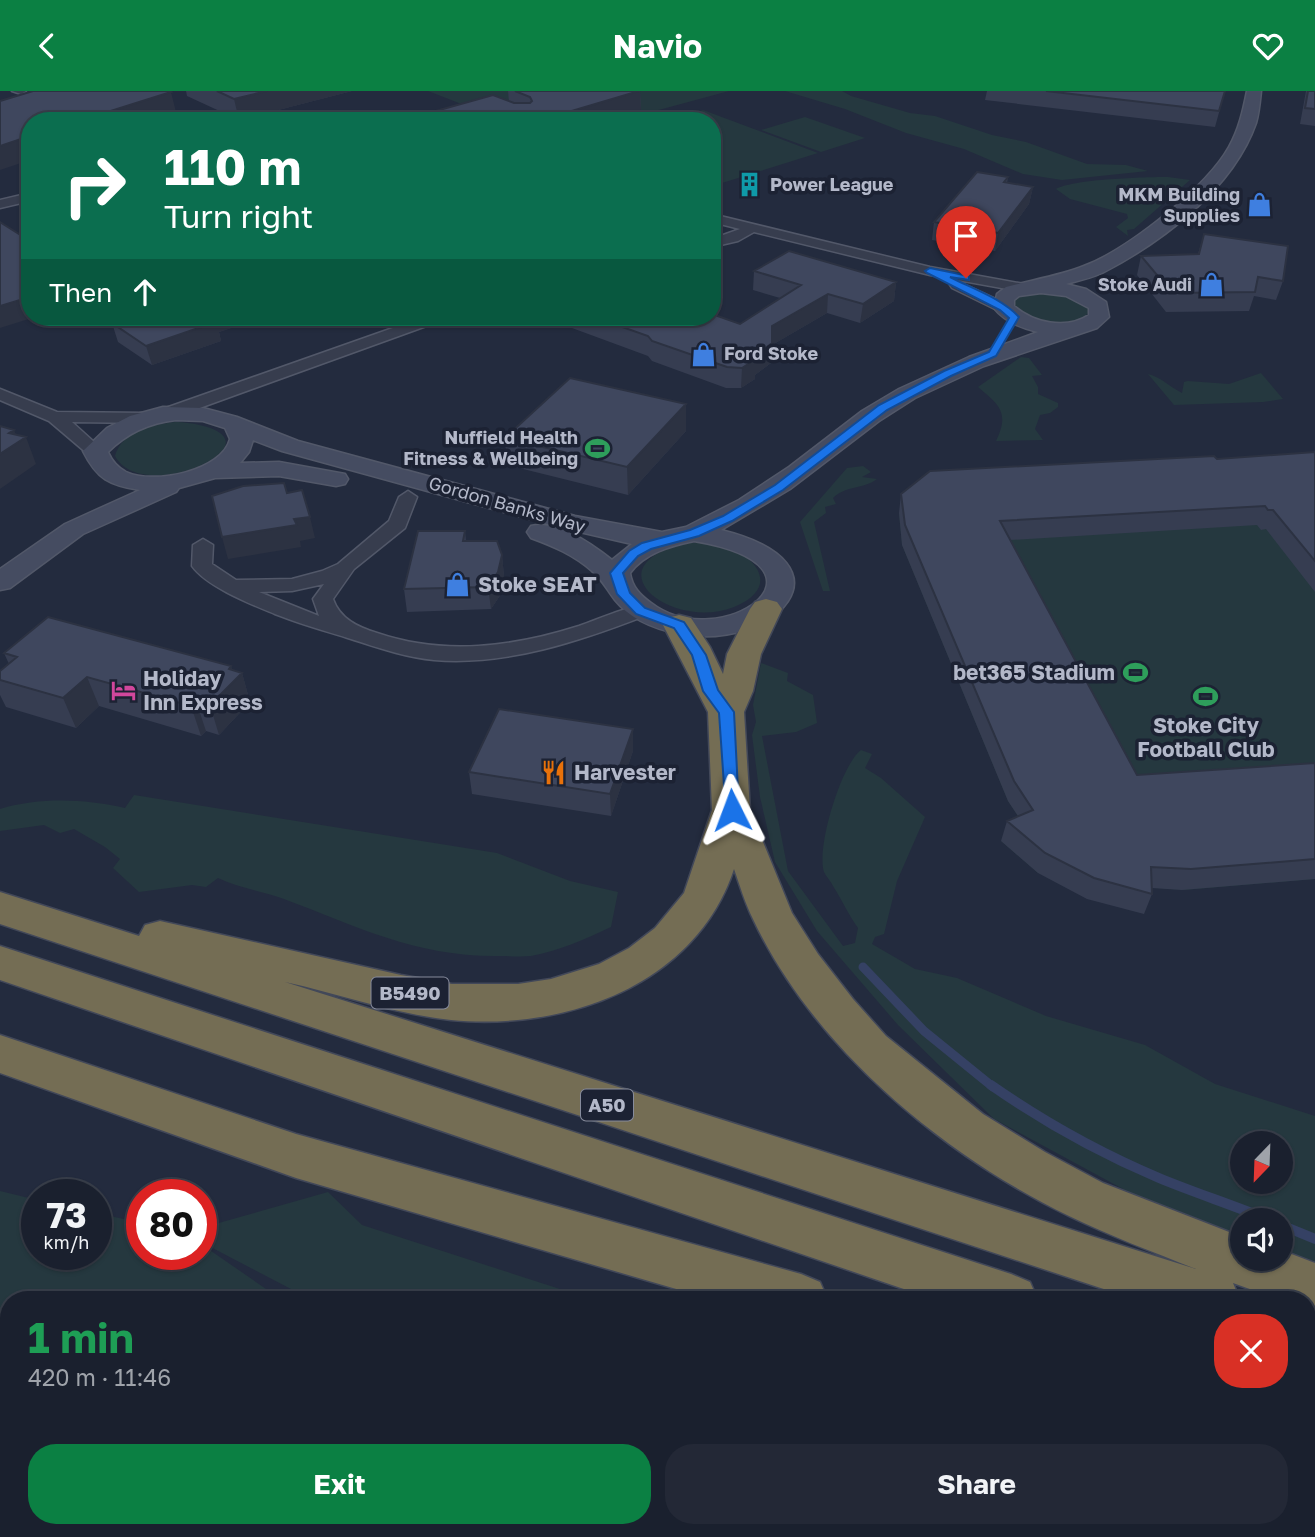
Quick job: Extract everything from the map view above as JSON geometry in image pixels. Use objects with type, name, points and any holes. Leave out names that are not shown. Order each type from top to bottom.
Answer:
[{"type":"highway","points":[[766,609],[744,654],[736,691],[726,712],[732,810],[773,918],[803,966],[837,1012],[870,1049],[966,1129],[1084,1199],[1157,1230],[1315,1288]]},
{"type":"highway","points":[[679,625],[699,655],[711,691],[726,712]]},
{"type":"highway","name":"B5490","points":[[0,901],[83,917],[180,942],[450,1001],[526,1001],[598,984],[630,969],[677,932],[692,914],[708,885],[732,810]]},
{"type":"highway","name":"A50","points":[[0,908],[1186,1291]]},
{"type":"highway","points":[[0,963],[983,1291]]},
{"type":"highway","points":[[0,1054],[296,1157],[769,1291]]},
{"type":"main road","points":[[993,354],[1009,313],[1004,298],[1027,288],[1093,270],[1149,236],[1197,197],[1227,163],[1237,147],[1249,121],[1254,91]]},
{"type":"main road","points":[[779,487],[761,519],[758,537],[764,554],[779,571],[782,579],[780,589],[766,609],[729,625],[703,628],[679,625],[640,611],[624,594],[616,573],[634,553],[662,540],[694,533],[724,521],[779,487],[883,407],[947,373],[993,354],[1094,321],[1099,317],[1098,306],[1093,300],[1089,283],[1093,270]]},
{"type":"main road","points":[[1027,288],[1063,289],[1093,300]]},
{"type":"main road","points":[[1009,313],[1043,327],[1072,328]]},
{"type":"main road","name":"Gordon Banks Way","points":[[156,416],[210,415],[268,440],[590,529],[662,540]]},
{"type":"main road","points":[[74,530],[97,494],[101,462],[109,437],[156,416]]},
{"type":"main road","points":[[0,582],[74,530],[130,502],[182,480],[212,471],[237,452],[242,439],[231,422]]},
{"type":"main road","points":[[101,462],[128,481],[156,484],[182,480]]},
{"type":"main road","name":"Gordon Banks Way","points":[[212,471],[279,469],[309,473],[537,531],[573,544],[605,567],[617,581]]},
{"type":"main road","points":[[694,533],[732,540],[764,554]]},
{"type":"street","points":[[0,204],[21,199]]},
{"type":"street","points":[[721,220],[930,271],[1027,288]]},
{"type":"street","points":[[721,241],[733,238],[753,227]]},
{"type":"street","points":[[930,271],[1009,313]]},
{"type":"street","points":[[55,417],[156,416],[412,326]]},
{"type":"street","points":[[231,422],[247,386]]},
{"type":"street","points":[[0,394],[55,417],[101,462]]},
{"type":"street","points":[[233,584],[289,587],[312,582],[347,565],[389,533],[397,524],[408,497]]},
{"type":"street","points":[[203,545],[202,566],[255,598],[317,623],[406,649],[462,653],[548,642],[640,611]]},
{"type":"street","points":[[347,565],[323,599],[328,614],[353,633]]},
{"type":"shaded area","points":[[428,91],[729,91],[651,112],[497,112],[464,105]]},
{"type":"shaded area","points":[[785,91],[842,91],[910,113],[935,116],[992,135],[1026,142],[1087,164],[1126,165],[1148,171],[1062,180],[1023,174],[964,149],[906,133],[845,109]]},
{"type":"shaded area","points":[[721,117],[818,153],[722,183]]},
{"type":"shaded area","points":[[805,117],[865,138],[821,152],[761,130]]},
{"type":"shaded area","points":[[1168,177],[1190,180],[1134,229],[1127,230],[1128,236],[1116,227],[1128,218],[1127,214],[1070,199],[1056,189],[1093,181]]},
{"type":"shaded area","points":[[1041,292],[1075,298],[1086,305],[1089,311],[1084,317],[1069,324],[1050,325],[1025,318],[1011,307],[1012,301],[1019,296]]},
{"type":"shaded area","points":[[1021,357],[1029,358],[1042,375],[1032,376],[1038,387],[1038,394],[1058,403],[1058,407],[1050,413],[1040,415],[1035,429],[1043,440],[996,441],[1002,423],[1000,410],[978,387]]},
{"type":"shaded area","points":[[1261,373],[1283,399],[1174,405],[1148,374],[1182,393],[1184,382],[1229,384]]},
{"type":"shaded area","points":[[175,422],[196,424],[217,431],[226,443],[222,451],[201,466],[160,475],[133,472],[115,456],[119,447],[131,435],[148,427]]},
{"type":"shaded area","name":"bet365 Stadium","points":[[1315,454],[1315,879],[1184,890],[1038,873],[1001,841],[1027,830],[1008,801],[902,545],[899,513]]},
{"type":"shaded area","points":[[863,466],[871,472],[862,477],[877,479],[838,494],[833,498],[836,504],[825,507],[826,513],[814,522],[830,591],[823,591],[800,522],[847,468]]},
{"type":"shaded area","points":[[689,543],[722,545],[749,559],[760,575],[756,592],[734,607],[709,612],[685,611],[665,603],[649,592],[642,579],[644,565],[659,553]]},
{"type":"shaded area","points":[[761,663],[788,673],[787,681],[813,695],[817,723],[796,732],[762,736],[788,871],[843,946],[855,943],[858,928],[824,872],[822,860],[827,827],[838,789],[853,759],[861,750],[872,754],[865,768],[881,778],[925,817],[897,881],[884,934],[875,937],[872,944],[915,969],[957,978],[1046,1016],[1145,1045],[1215,1084],[1315,1116],[1315,1267],[1293,1259],[1293,1208],[1230,1208],[1230,1234],[1147,1202],[994,1119],[898,1025],[817,931],[775,862],[760,797],[752,735],[756,722],[753,705]]},
{"type":"shaded area","points":[[134,795],[497,853],[570,881],[618,892],[611,927],[562,948],[531,956],[469,955],[441,951],[414,946],[363,930],[284,899],[218,878],[206,887],[192,885],[139,892],[113,868],[120,859],[74,829],[60,833],[44,825],[0,831],[0,809],[47,801],[94,803],[125,808]]},
{"type":"shaded area","points":[[0,1191],[21,1196],[21,1270],[112,1270],[112,1216],[126,1220],[126,1270],[217,1270],[217,1255],[269,1291],[0,1291]]},
{"type":"shaded area","points":[[328,1192],[362,1225],[566,1291],[295,1291],[217,1250],[217,1223]]},
{"type":"building","points":[[33,91],[171,92],[108,112],[21,112],[21,139],[0,146],[0,101]]},
{"type":"building","points":[[217,91],[267,91],[234,99]]},
{"type":"building","points":[[515,91],[639,91],[568,112],[432,112],[493,95],[514,103],[530,103],[530,97]]},
{"type":"building","points":[[1046,91],[1225,91],[1219,111]]},
{"type":"building","points":[[1308,91],[1315,91],[1315,109],[1305,108]]},
{"type":"building","points":[[977,172],[1008,177],[1004,182],[1033,187],[998,233],[934,222]]},
{"type":"building","points":[[0,222],[21,235],[21,300],[0,306]]},
{"type":"building","points":[[1204,234],[1288,246],[1283,281],[1258,277],[1255,292],[1172,293],[1141,256],[1199,254]]},
{"type":"building","points":[[789,251],[896,282],[863,304],[828,294],[772,326],[772,343],[742,368],[727,367],[652,341],[648,336],[620,326],[721,326],[721,317],[740,324],[801,285],[754,271]]},
{"type":"building","points":[[116,326],[204,326],[146,346]]},
{"type":"building","points":[[570,378],[686,404],[627,467],[505,438]]},
{"type":"building","points":[[0,426],[14,430],[9,433],[26,437],[0,454]]},
{"type":"building","points":[[1315,452],[1315,561],[1273,510],[1268,510],[1265,506],[1000,521],[1137,775],[1315,763],[1315,859],[1191,869],[1151,867],[1152,894],[1094,878],[1045,853],[1007,821],[1033,810],[1014,781],[905,525],[901,494],[930,471],[1214,456],[1217,459]]},
{"type":"building","points":[[284,483],[287,493],[302,490],[310,517],[294,519],[297,525],[222,537],[212,496],[243,486]]},
{"type":"building","points":[[418,531],[465,531],[463,541],[497,541],[502,555],[498,572],[488,587],[404,589]]},
{"type":"building","points":[[48,617],[231,666],[229,669],[242,673],[210,705],[196,701],[191,706],[87,677],[63,698],[0,680],[0,671],[17,657],[4,653]]},
{"type":"building","name":"Harvester","points":[[499,709],[633,729],[610,794],[469,772]]},
{"type":"waterway","points":[[863,967],[924,1031],[993,1087]]},
{"type":"waterway","points":[[991,1085],[1052,1124],[1115,1158],[1238,1208]]},
{"type":"waterway","points":[[1293,1230],[1315,1239]]},
{"type":"place","name":"Power League","points":[[750,185]]},
{"type":"place","name":"MKM Building Supplies","points":[[1260,205]]},
{"type":"place","name":"Stoke Audi","points":[[1212,285]]},
{"type":"place","name":"Ford Stoke","points":[[704,354]]},
{"type":"place","name":"Nuffield Health Fitness & Wellbeing","points":[[598,448]]},
{"type":"place","name":"Stoke SEAT","points":[[458,585]]},
{"type":"place","name":"bet365 Stadium","points":[[1135,673]]},
{"type":"place","name":"Holiday Inn Express","points":[[123,691]]},
{"type":"place","name":"Stoke City Football Club","points":[[1206,697]]},
{"type":"place","name":"Harvester","points":[[554,773]]},
{"type":"route","points":[[732,810],[726,712],[711,691],[699,655],[679,625],[650,617],[640,611],[624,594],[616,573],[634,553],[646,546],[694,533],[728,519],[779,487],[883,407],[947,373],[993,354],[1014,317],[1004,308],[930,271],[966,278]]}]
